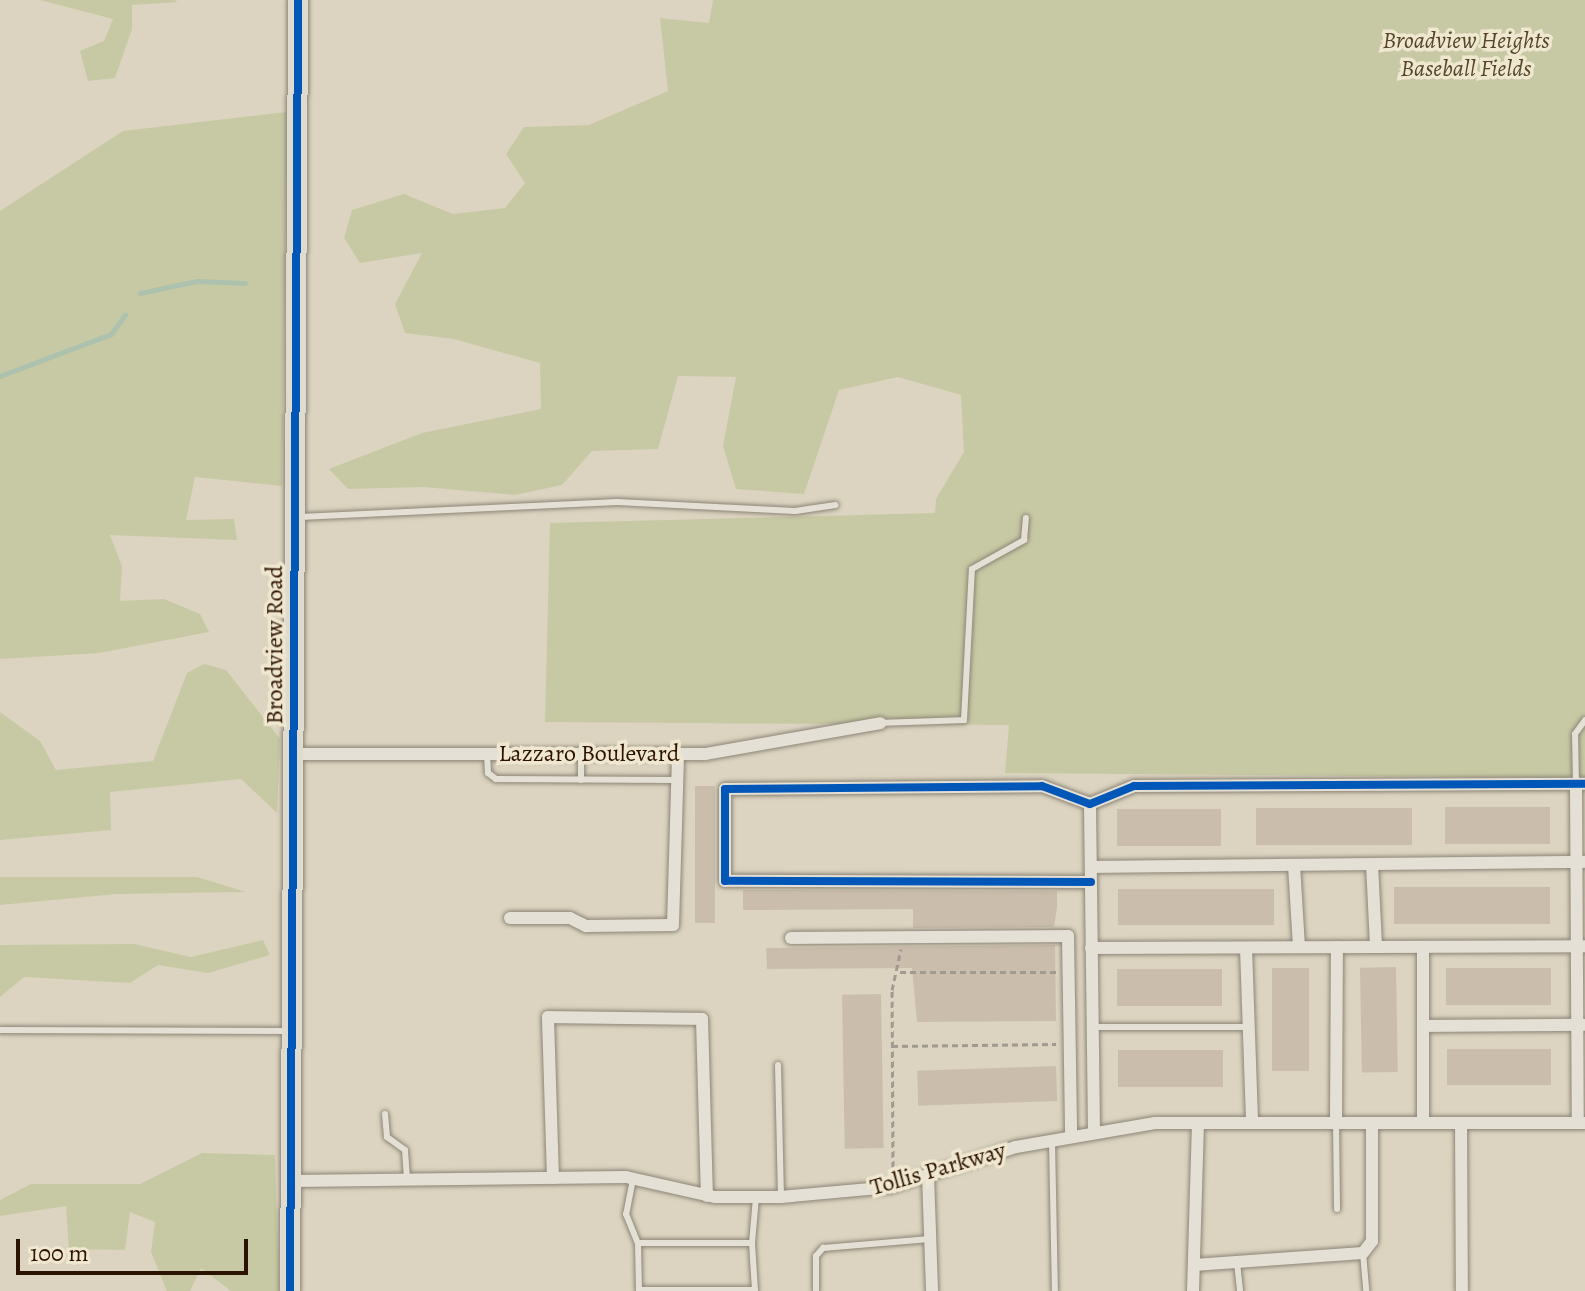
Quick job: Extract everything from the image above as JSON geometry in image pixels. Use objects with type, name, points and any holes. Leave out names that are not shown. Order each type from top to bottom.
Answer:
[{"type":"main road","name":"Broadview Road","points":[[290,1291],[298,0]]},
{"type":"street","name":"Lazzaro Boulevard","points":[[295,754],[678,754],[880,723]]},
{"type":"street","points":[[510,918],[570,918],[586,926],[673,925],[678,754]]},
{"type":"street","points":[[1091,882],[725,881],[725,789],[1042,786],[1090,804],[1134,786],[1580,784],[1582,1123]]},
{"type":"street","points":[[1090,804],[1094,1130]]},
{"type":"street","points":[[1091,867],[1581,862]]},
{"type":"street","points":[[1372,864],[1376,947]]},
{"type":"street","points":[[1294,865],[1299,947]]},
{"type":"street","points":[[791,938],[1068,936],[1071,1137]]},
{"type":"street","points":[[1091,948],[1582,946]]},
{"type":"street","points":[[1336,1123],[1337,947]]},
{"type":"street","points":[[1423,947],[1423,1123]]},
{"type":"street","points":[[1246,948],[1252,1123]]},
{"type":"street","points":[[553,1178],[548,1017],[702,1019],[707,1196]]},
{"type":"street","points":[[1423,1026],[1582,1025]]},
{"type":"street","points":[[1193,1291],[1198,1123]]},
{"type":"street","name":"Tollis Parkway","points":[[291,1181],[633,1179],[707,1196],[781,1197],[890,1187],[1094,1130],[1198,1123],[1582,1123]]},
{"type":"street","points":[[1194,1265],[1363,1253],[1372,1241],[1372,1123]]},
{"type":"street","points":[[1461,1123],[1462,1291]]},
{"type":"street","points":[[928,1175],[932,1291]]},
{"type":"lane","points":[[295,517],[617,502],[795,511],[836,505]]},
{"type":"lane","points":[[880,723],[964,720],[972,569],[1024,540],[1026,518]]},
{"type":"lane","points":[[1580,784],[1575,734],[1585,720]]},
{"type":"lane","points":[[487,754],[488,773],[496,779],[677,780]]},
{"type":"lane","points":[[581,754],[581,780]]},
{"type":"lane","points":[[1093,1027],[1248,1027]]},
{"type":"lane","points":[[0,1030],[292,1031]]},
{"type":"lane","points":[[778,1065],[781,1197]]},
{"type":"lane","points":[[385,1114],[387,1137],[405,1150],[407,1180]]},
{"type":"lane","points":[[1336,1123],[1337,1209]]},
{"type":"lane","points":[[1052,1140],[1055,1291]]},
{"type":"lane","points":[[633,1179],[626,1214],[638,1243],[639,1291],[755,1290],[752,1243],[756,1197]]},
{"type":"lane","points":[[816,1291],[816,1256],[823,1248],[930,1239]]},
{"type":"lane","points":[[638,1243],[752,1243]]},
{"type":"lane","points":[[1363,1253],[1366,1291]]},
{"type":"lane","points":[[1237,1262],[1240,1291]]},
{"type":"path","points":[[893,1167],[892,990],[900,972],[901,937]]},
{"type":"path","points":[[900,972],[1068,972]]},
{"type":"path","points":[[892,1046],[1069,1044]]},
{"type":"green space","points":[[40,0],[178,2],[132,5],[132,29],[115,78],[88,81],[80,51],[104,41],[113,19]]},
{"type":"green space","name":"Broadview Heights Baseball Fields","points":[[713,0],[1585,0],[1585,778],[1005,773],[1009,725],[545,722],[550,523],[935,513],[936,499],[964,452],[961,395],[898,377],[839,390],[804,494],[736,489],[723,446],[736,377],[678,376],[658,449],[592,451],[562,485],[515,495],[423,487],[348,489],[329,469],[422,433],[541,409],[540,363],[454,339],[405,333],[395,304],[422,253],[360,263],[344,238],[352,210],[404,194],[453,214],[505,208],[525,183],[506,154],[524,127],[589,125],[668,91],[660,18],[709,23]]},
{"type":"green space","points":[[287,112],[282,486],[195,477],[186,520],[234,519],[237,540],[110,535],[122,566],[120,601],[164,599],[200,614],[209,632],[99,653],[0,659],[0,211],[123,131]]},
{"type":"green space","points":[[204,664],[226,670],[280,739],[277,813],[241,779],[110,792],[111,830],[0,840],[0,712],[40,741],[56,770],[153,761],[187,673]]},
{"type":"green space","points":[[0,877],[197,877],[246,892],[116,894],[0,905]]},
{"type":"green space","points":[[263,940],[270,955],[208,973],[158,965],[130,983],[24,977],[0,997],[0,945],[134,944],[191,957]]},
{"type":"green space","points":[[202,1153],[275,1155],[279,1291],[231,1291],[201,1268],[190,1291],[167,1291],[151,1252],[155,1222],[130,1212],[125,1250],[69,1249],[66,1206],[0,1216],[0,1200],[31,1184],[140,1184]]},
{"type":"building","points":[[695,786],[715,786],[715,923],[695,923]]},
{"type":"building","points":[[1445,807],[1550,807],[1550,844],[1445,844]]},
{"type":"building","points":[[1256,808],[1412,808],[1412,845],[1256,845]]},
{"type":"building","points":[[1117,809],[1221,809],[1221,846],[1117,846]]},
{"type":"building","points":[[1394,887],[1550,887],[1550,924],[1394,924]]},
{"type":"building","points":[[1118,889],[1274,889],[1274,925],[1118,925]]},
{"type":"building","points":[[743,890],[1057,891],[1057,908],[1054,927],[913,928],[913,909],[743,910]]},
{"type":"building","points":[[1055,945],[1056,1021],[917,1022],[912,968],[767,969],[766,948]]},
{"type":"building","points":[[1396,967],[1398,1072],[1362,1073],[1360,968]]},
{"type":"building","points":[[1272,968],[1309,968],[1309,1071],[1272,1071]]},
{"type":"building","points":[[1446,968],[1551,968],[1551,1005],[1446,1005]]},
{"type":"building","points":[[1117,969],[1222,969],[1222,1006],[1117,1006]]},
{"type":"building","points":[[881,994],[884,1148],[845,1149],[842,995]]},
{"type":"building","points":[[1447,1049],[1551,1049],[1551,1085],[1447,1085]]},
{"type":"building","points":[[1118,1050],[1223,1050],[1223,1087],[1118,1087]]},
{"type":"building","points":[[1056,1066],[1057,1101],[918,1106],[917,1071]]},
{"type":"waterway","points":[[140,293],[197,281],[245,283]]},
{"type":"waterway","points":[[0,376],[111,334],[125,315]]},
{"type":"cycle path","points":[[290,1291],[298,0]]},
{"type":"cycle path","points":[[1091,882],[725,881],[725,789],[1042,786],[1090,804],[1134,786],[1585,784]]}]
